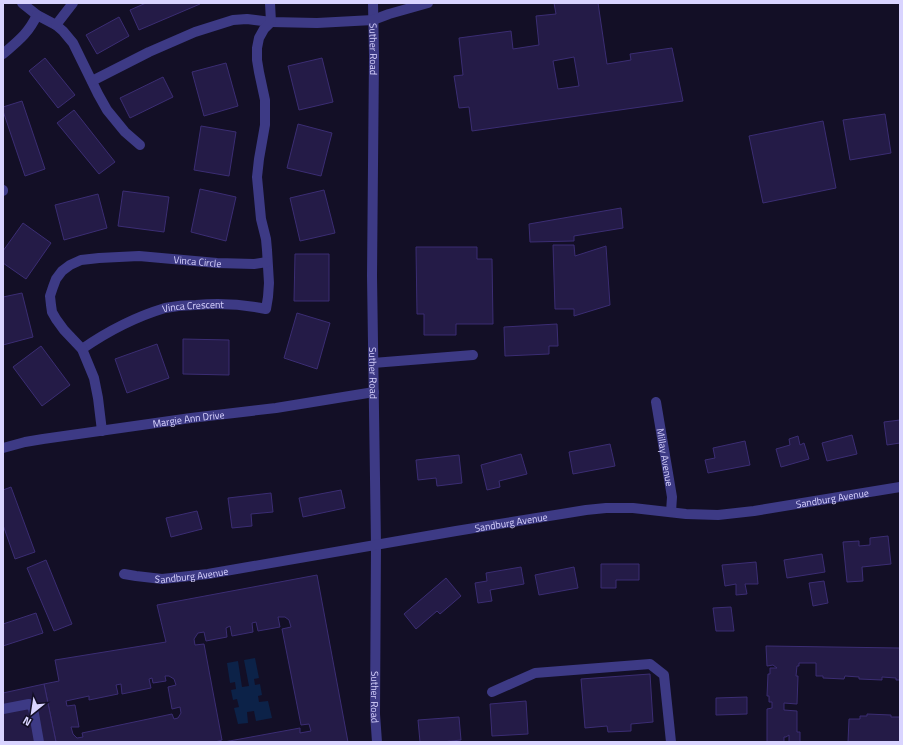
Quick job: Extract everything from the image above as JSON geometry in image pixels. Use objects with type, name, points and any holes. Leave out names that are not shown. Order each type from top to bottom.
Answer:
[{"type":"street","points":[[22,3],[37,15],[56,25],[73,43],[98,94],[108,110],[125,132],[140,145]]},
{"type":"street","points":[[56,25],[73,3]]},
{"type":"street","points":[[267,262],[266,239],[261,219],[257,177],[265,124],[265,100],[257,60],[257,48],[259,38],[270,22],[270,3]]},
{"type":"street","name":"Suther Road","points":[[372,3],[377,216],[372,276],[376,545],[375,714],[377,742]]},
{"type":"street","points":[[92,81],[149,52],[194,32],[233,20],[247,19],[270,22],[317,23],[373,20],[428,3]]},
{"type":"street","points":[[3,54],[22,38],[33,24],[37,15]]},
{"type":"street","name":"Vinca Circle","points":[[102,431],[94,378],[82,348],[64,330],[52,312],[50,305],[50,296],[53,287],[56,279],[62,271],[70,265],[82,260],[139,256],[217,263],[254,264],[267,262]]},
{"type":"street","name":"Vinca Crescent","points":[[82,348],[102,335],[134,319],[166,308],[180,305],[248,305],[266,309],[269,283],[267,262]]},
{"type":"street","points":[[373,363],[473,355]]},
{"type":"street","name":"Margie Ann Drive","points":[[3,448],[43,438],[276,408],[374,392]]},
{"type":"street","name":"Millay Avenue","points":[[656,402],[672,497],[671,512]]},
{"type":"street","name":"Sandburg Avenue","points":[[124,574],[162,579],[208,574],[586,510],[633,508],[686,514],[718,515],[754,511],[900,487]]},
{"type":"street","points":[[492,692],[535,673],[650,664],[664,675],[671,742]]},
{"type":"street","points":[[3,709],[29,704],[33,708],[40,742]]},
{"type":"water","points":[[255,658],[259,678],[254,679],[255,685],[260,684],[262,695],[258,696],[259,702],[268,701],[272,718],[256,721],[254,711],[247,712],[248,723],[238,724],[234,708],[239,707],[237,699],[233,700],[231,690],[236,689],[235,682],[230,683],[227,663],[238,661],[242,687],[249,686],[244,660]]},
{"type":"building","points":[[146,3],[200,4],[139,30],[130,10]]},
{"type":"building","points":[[554,3],[598,3],[607,64],[631,60],[630,54],[672,48],[683,101],[472,131],[469,107],[459,108],[454,76],[463,75],[459,38],[511,31],[513,49],[539,45],[536,16],[556,14]],"holes":[[[574,57],[579,86],[558,89],[553,61]]]},
{"type":"building","points":[[119,17],[129,36],[97,54],[86,35]]},
{"type":"building","points":[[45,58],[75,95],[58,108],[29,71]]},
{"type":"building","points":[[322,58],[333,102],[299,110],[288,66]]},
{"type":"building","points":[[226,63],[238,106],[204,116],[192,72]]},
{"type":"building","points":[[163,77],[173,97],[130,118],[120,98]]},
{"type":"building","points":[[22,101],[45,169],[25,176],[3,111],[3,107]]},
{"type":"building","points":[[74,110],[115,162],[99,174],[57,123]]},
{"type":"building","points":[[885,114],[891,153],[850,160],[843,120]]},
{"type":"building","points":[[823,121],[836,188],[763,203],[749,136]]},
{"type":"building","points":[[298,124],[332,133],[321,176],[287,168]]},
{"type":"building","points":[[201,126],[236,132],[229,176],[194,170]]},
{"type":"building","points":[[200,189],[236,197],[226,241],[191,232]]},
{"type":"building","points":[[324,190],[335,233],[300,241],[290,198]]},
{"type":"building","points":[[123,191],[169,197],[164,232],[118,226]]},
{"type":"building","points":[[98,194],[107,228],[64,240],[55,205]]},
{"type":"building","points":[[621,208],[623,228],[574,236],[574,241],[530,242],[529,224]]},
{"type":"building","points":[[23,223],[51,243],[26,279],[3,263],[3,251]]},
{"type":"building","points":[[553,245],[574,245],[575,256],[606,246],[610,305],[574,316],[574,309],[555,309]]},
{"type":"building","points":[[416,247],[477,247],[477,259],[492,259],[493,324],[456,324],[456,335],[424,335],[424,314],[417,314]]},
{"type":"building","points":[[295,254],[329,254],[329,301],[294,301]]},
{"type":"building","points":[[22,293],[33,337],[3,345],[3,297]]},
{"type":"building","points":[[297,313],[330,323],[317,369],[284,358]]},
{"type":"building","points":[[557,324],[558,346],[549,346],[549,354],[505,356],[504,327]]},
{"type":"building","points":[[183,339],[229,340],[229,375],[183,374]]},
{"type":"building","points":[[157,344],[169,378],[127,393],[115,359]]},
{"type":"building","points":[[41,346],[70,385],[42,406],[13,367]]},
{"type":"building","points":[[900,420],[900,443],[887,445],[884,422]]},
{"type":"building","points":[[852,435],[857,454],[827,461],[822,443]]},
{"type":"building","points":[[798,436],[800,445],[804,443],[809,459],[781,467],[776,449],[790,445],[789,439]]},
{"type":"building","points":[[745,441],[750,465],[708,473],[705,460],[715,458],[713,448]]},
{"type":"building","points":[[610,444],[615,466],[573,474],[569,452]]},
{"type":"building","points":[[521,454],[527,474],[499,481],[500,487],[487,490],[481,465]]},
{"type":"building","points":[[459,455],[462,483],[437,486],[436,478],[418,480],[416,460]]},
{"type":"building","points":[[11,487],[35,552],[15,559],[3,525],[3,490]]},
{"type":"building","points":[[341,490],[345,508],[303,517],[299,498]]},
{"type":"building","points":[[271,493],[273,512],[251,514],[252,526],[232,528],[228,498]]},
{"type":"building","points":[[197,511],[202,529],[171,537],[166,518]]},
{"type":"building","points":[[888,536],[891,564],[862,567],[863,581],[847,582],[843,542],[859,541],[859,546],[870,545],[870,538]]},
{"type":"building","points":[[822,554],[825,572],[787,578],[784,560]]},
{"type":"building","points":[[46,560],[72,624],[54,631],[27,568]]},
{"type":"building","points":[[756,562],[758,584],[745,584],[747,594],[736,595],[736,584],[725,586],[722,565]]},
{"type":"building","points":[[601,564],[639,564],[639,580],[616,580],[616,588],[601,588]]},
{"type":"building","points":[[521,567],[524,584],[490,590],[492,601],[478,603],[475,583],[487,581],[486,573]]},
{"type":"building","points":[[574,567],[578,588],[539,595],[535,575]]},
{"type":"building","points":[[317,575],[348,742],[224,742],[300,728],[300,733],[311,731],[309,724],[301,725],[282,629],[291,627],[289,620],[285,617],[278,617],[280,627],[258,631],[256,622],[252,623],[253,632],[232,636],[230,626],[226,628],[227,637],[206,641],[204,632],[198,633],[194,639],[195,645],[204,644],[222,740],[215,742],[56,742],[44,684],[59,681],[55,660],[166,642],[157,605]],"holes":[[[165,676],[169,676],[174,679],[176,685],[168,687],[172,709],[180,707],[181,713],[178,718],[174,719],[172,714],[82,733],[83,737],[77,738],[73,734],[71,727],[79,727],[75,705],[67,706],[66,701],[89,696],[89,700],[118,694],[116,685],[121,684],[122,694],[151,688],[149,679],[152,678],[153,683],[166,681]]]},
{"type":"building","points":[[446,578],[461,596],[440,614],[437,611],[416,629],[404,614]]},
{"type":"building","points":[[824,581],[828,603],[813,606],[809,583]]},
{"type":"building","points":[[731,607],[734,631],[716,631],[713,608]]},
{"type":"building","points":[[36,613],[43,633],[3,646],[3,624]]},
{"type":"building","points":[[766,646],[900,648],[900,680],[896,680],[896,678],[882,677],[882,680],[859,679],[859,677],[845,676],[844,679],[823,678],[823,676],[816,676],[816,663],[799,663],[799,666],[797,666],[796,676],[798,676],[797,704],[784,703],[784,710],[797,711],[797,732],[800,732],[800,742],[789,742],[789,735],[784,737],[784,742],[767,742],[767,709],[772,708],[772,702],[769,702],[769,696],[767,696],[768,674],[770,674],[770,668],[777,668],[773,665],[767,666]]},
{"type":"building","points":[[650,674],[653,722],[631,724],[631,731],[608,732],[607,726],[585,728],[581,679]]},
{"type":"building","points":[[44,684],[56,742],[3,742],[3,693]]},
{"type":"building","points":[[747,697],[747,714],[716,715],[716,698]]},
{"type":"building","points":[[526,701],[528,734],[492,736],[490,704]]},
{"type":"building","points":[[867,714],[900,717],[900,742],[848,742],[849,719],[860,719],[860,716],[867,716]]},
{"type":"building","points":[[459,717],[461,740],[420,742],[418,720]]}]
